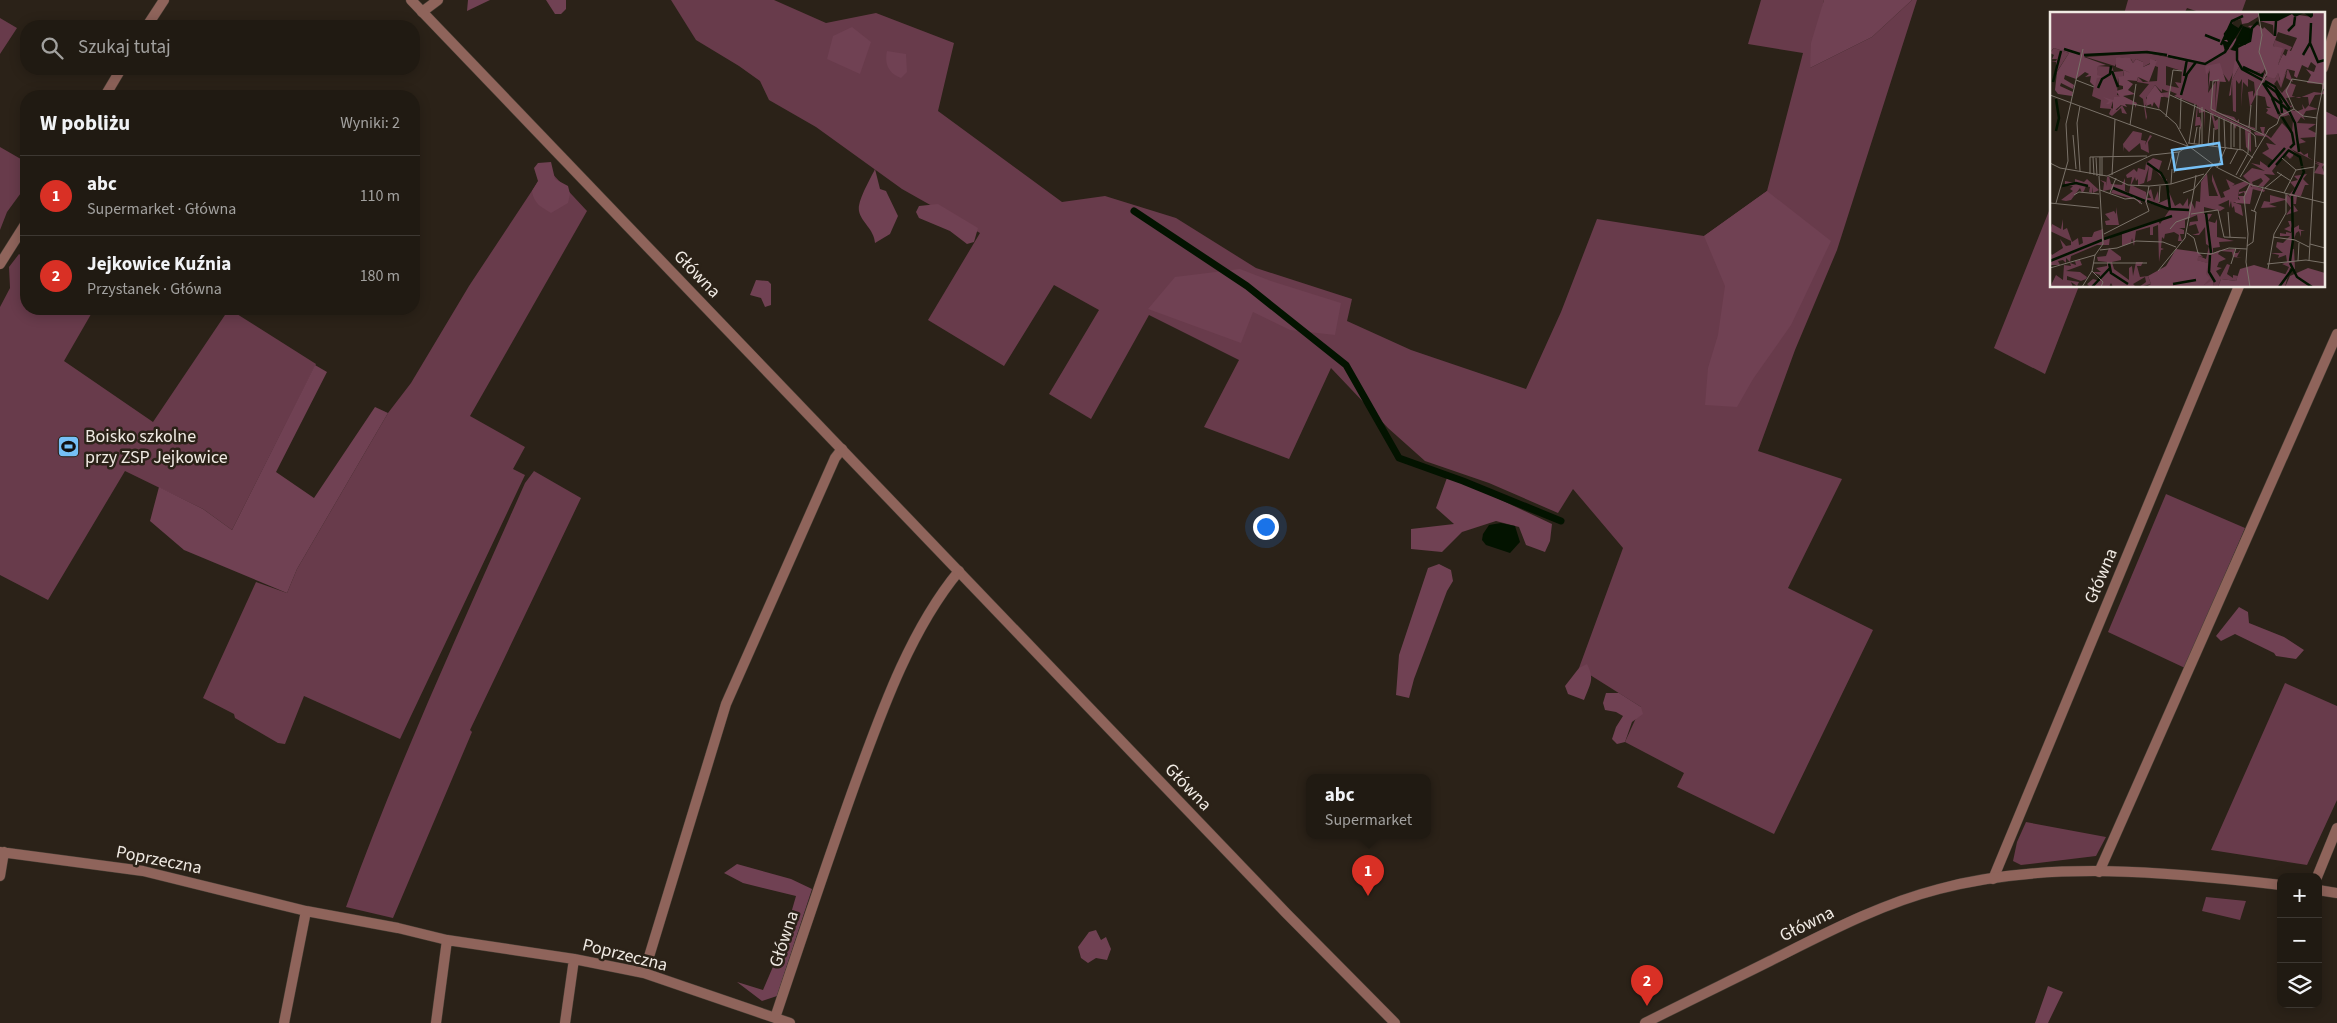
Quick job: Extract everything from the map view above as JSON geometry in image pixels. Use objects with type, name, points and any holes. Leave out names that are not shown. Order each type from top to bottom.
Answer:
[{"type":"street","points":[[152,20],[164,0]]},
{"type":"street","name":"Główna","points":[[411,0],[1286,913],[1395,1023]]},
{"type":"street","points":[[422,12],[438,0]]},
{"type":"street","points":[[2324,65],[2337,23]]},
{"type":"street","points":[[108,90],[117,75]]},
{"type":"street","points":[[0,264],[20,232]]},
{"type":"street","name":"Główna","points":[[1993,879],[2238,288]]},
{"type":"street","points":[[2099,872],[2337,334]]},
{"type":"street","points":[[644,973],[726,704],[835,458],[842,449]]},
{"type":"street","name":"Główna","points":[[775,1018],[827,861],[882,709],[931,609],[959,571]]},
{"type":"street","points":[[2320,873],[2337,828]]},
{"type":"street","name":"Poprzeczna","points":[[0,876],[2,852],[143,871],[306,911],[398,928],[448,940],[574,959],[644,973],[790,1023]]},
{"type":"street","name":"Główna","points":[[1644,1023],[1823,934],[1870,913],[1939,889],[1993,879],[2099,872],[2223,879],[2277,885]]},
{"type":"street","points":[[2322,891],[2337,893]]},
{"type":"street","points":[[284,1023],[306,911]]},
{"type":"street","points":[[436,1023],[448,940]]},
{"type":"street","points":[[565,1023],[574,959]]},
{"type":"shaded area","points":[[468,0],[490,0],[467,11]]},
{"type":"shaded area","points":[[546,0],[566,0],[566,9],[561,14],[555,14]]},
{"type":"shaded area","points":[[671,0],[774,0],[826,23],[876,13],[954,43],[938,111],[1062,202],[1105,196],[1176,218],[1256,268],[1352,299],[1347,321],[1411,350],[1526,389],[1561,312],[1597,219],[1704,236],[1767,191],[1803,53],[1748,44],[1761,0],[1824,0],[1810,68],[1872,37],[1912,0],[1917,0],[1837,250],[1795,350],[1758,451],[1842,479],[1788,588],[1873,630],[1774,834],[1677,787],[1684,773],[1625,742],[1641,707],[1579,668],[1623,548],[1573,489],[1558,513],[1489,483],[1425,461],[1388,428],[1331,368],[1289,459],[1204,427],[1239,360],[1149,315],[1091,419],[1049,394],[1099,310],[1054,285],[1004,366],[928,320],[980,233],[902,189],[816,127],[769,100],[760,81],[696,40]]},
{"type":"shaded area","points":[[1824,0],[1912,0],[1872,37],[1810,68],[1811,43]]},
{"type":"shaded area","points":[[2128,0],[2246,0],[2242,12],[2199,12],[2187,8],[2185,12],[2125,12]]},
{"type":"shaded area","points":[[0,18],[17,28],[0,54]]},
{"type":"shaded area","points":[[852,27],[871,42],[860,74],[827,59],[833,36]]},
{"type":"shaded area","points":[[887,51],[906,54],[907,72],[901,78],[893,74],[888,68],[886,60]]},
{"type":"shaded area","points":[[2324,110],[2337,117],[2337,134],[2324,135]]},
{"type":"shaded area","points":[[0,147],[20,159],[20,194],[7,212],[0,230]]},
{"type":"shaded area","points":[[551,162],[555,179],[568,186],[570,194],[568,203],[551,213],[536,202],[532,191],[538,181],[534,168],[538,163]]},
{"type":"shaded area","points":[[547,168],[587,211],[470,416],[525,447],[513,469],[525,475],[400,739],[304,696],[285,744],[278,743],[235,718],[234,714],[203,698],[256,582],[287,593],[297,569],[388,413],[411,383],[469,286]]},
{"type":"shaded area","points":[[875,169],[880,189],[886,191],[898,216],[890,234],[875,243],[872,234],[860,215],[859,207],[862,196]]},
{"type":"shaded area","points":[[1767,191],[1831,241],[1791,325],[1753,379],[1737,407],[1705,405],[1708,368],[1718,335],[1725,286],[1704,236]]},
{"type":"shaded area","points":[[938,204],[978,228],[974,242],[967,244],[950,231],[919,218],[916,212],[919,206]]},
{"type":"shaded area","points":[[2050,208],[2050,288],[2078,288],[2045,374],[1994,348]]},
{"type":"shaded area","points":[[20,255],[20,315],[91,315],[64,361],[153,422],[225,315],[238,315],[316,364],[232,530],[203,509],[125,471],[48,600],[0,575],[0,307],[10,288],[9,267]]},
{"type":"shaded area","points":[[1240,269],[1341,303],[1335,335],[1290,330],[1253,312],[1241,343],[1148,309],[1175,277]]},
{"type":"shaded area","points":[[756,280],[768,281],[771,284],[771,305],[765,307],[761,298],[750,295]]},
{"type":"shaded area","points":[[315,365],[327,372],[276,472],[314,498],[375,407],[388,413],[297,569],[287,593],[184,550],[150,521],[159,487],[203,509],[232,530]]},
{"type":"shaded area","points":[[534,471],[581,498],[470,730],[472,732],[393,918],[346,907],[387,800],[432,694],[525,483]]},
{"type":"shaded area","points":[[1448,475],[1552,524],[1550,541],[1545,552],[1526,545],[1519,527],[1496,521],[1462,532],[1442,552],[1411,549],[1411,529],[1454,524],[1436,508]]},
{"type":"shaded area","points":[[2166,494],[2245,528],[2185,668],[2108,632]]},
{"type":"shaded area","points":[[1501,523],[1515,526],[1520,542],[1510,553],[1486,545],[1482,540],[1483,534],[1489,525]]},
{"type":"shaded area","points":[[1439,564],[1451,570],[1453,581],[1447,591],[1414,679],[1409,698],[1396,695],[1399,655],[1428,568]]},
{"type":"shaded area","points":[[2239,607],[2248,612],[2249,623],[2284,637],[2304,650],[2296,659],[2276,656],[2274,653],[2235,634],[2221,641],[2216,636]]},
{"type":"shaded area","points":[[1587,664],[1591,678],[1584,700],[1568,694],[1565,686],[1579,668]]},
{"type":"shaded area","points":[[2285,683],[2337,706],[2337,800],[2307,865],[2211,850]]},
{"type":"shaded area","points":[[1606,693],[1619,693],[1641,707],[1643,714],[1632,722],[1625,742],[1617,744],[1612,739],[1616,727],[1623,716],[1616,712],[1605,710],[1603,703]]},
{"type":"shaded area","points":[[2026,822],[2106,837],[2096,856],[2021,865],[2013,861],[2017,842]]},
{"type":"shaded area","points":[[737,864],[791,879],[812,889],[777,996],[762,1001],[737,982],[763,990],[781,948],[796,896],[743,883],[724,873]]},
{"type":"shaded area","points":[[2206,897],[2246,901],[2240,920],[2202,911]]},
{"type":"shaded area","points":[[1096,930],[1101,940],[1106,937],[1111,949],[1107,960],[1096,958],[1088,963],[1081,958],[1078,947],[1089,932]]},
{"type":"shaded area","points":[[2048,986],[2063,992],[2048,1023],[2035,1023]]},
{"type":"waterway","points":[[1134,211],[1247,286],[1346,365],[1399,458],[1463,481],[1561,521]]},
{"type":"place","name":"Boisko szkolne przy ZSP Jejkowice","points":[[69,446]]},
{"type":"place","name":"abc","points":[[1368,896]]},
{"type":"place","name":"Jejkowice Kuźnia","points":[[1647,1006]]}]
